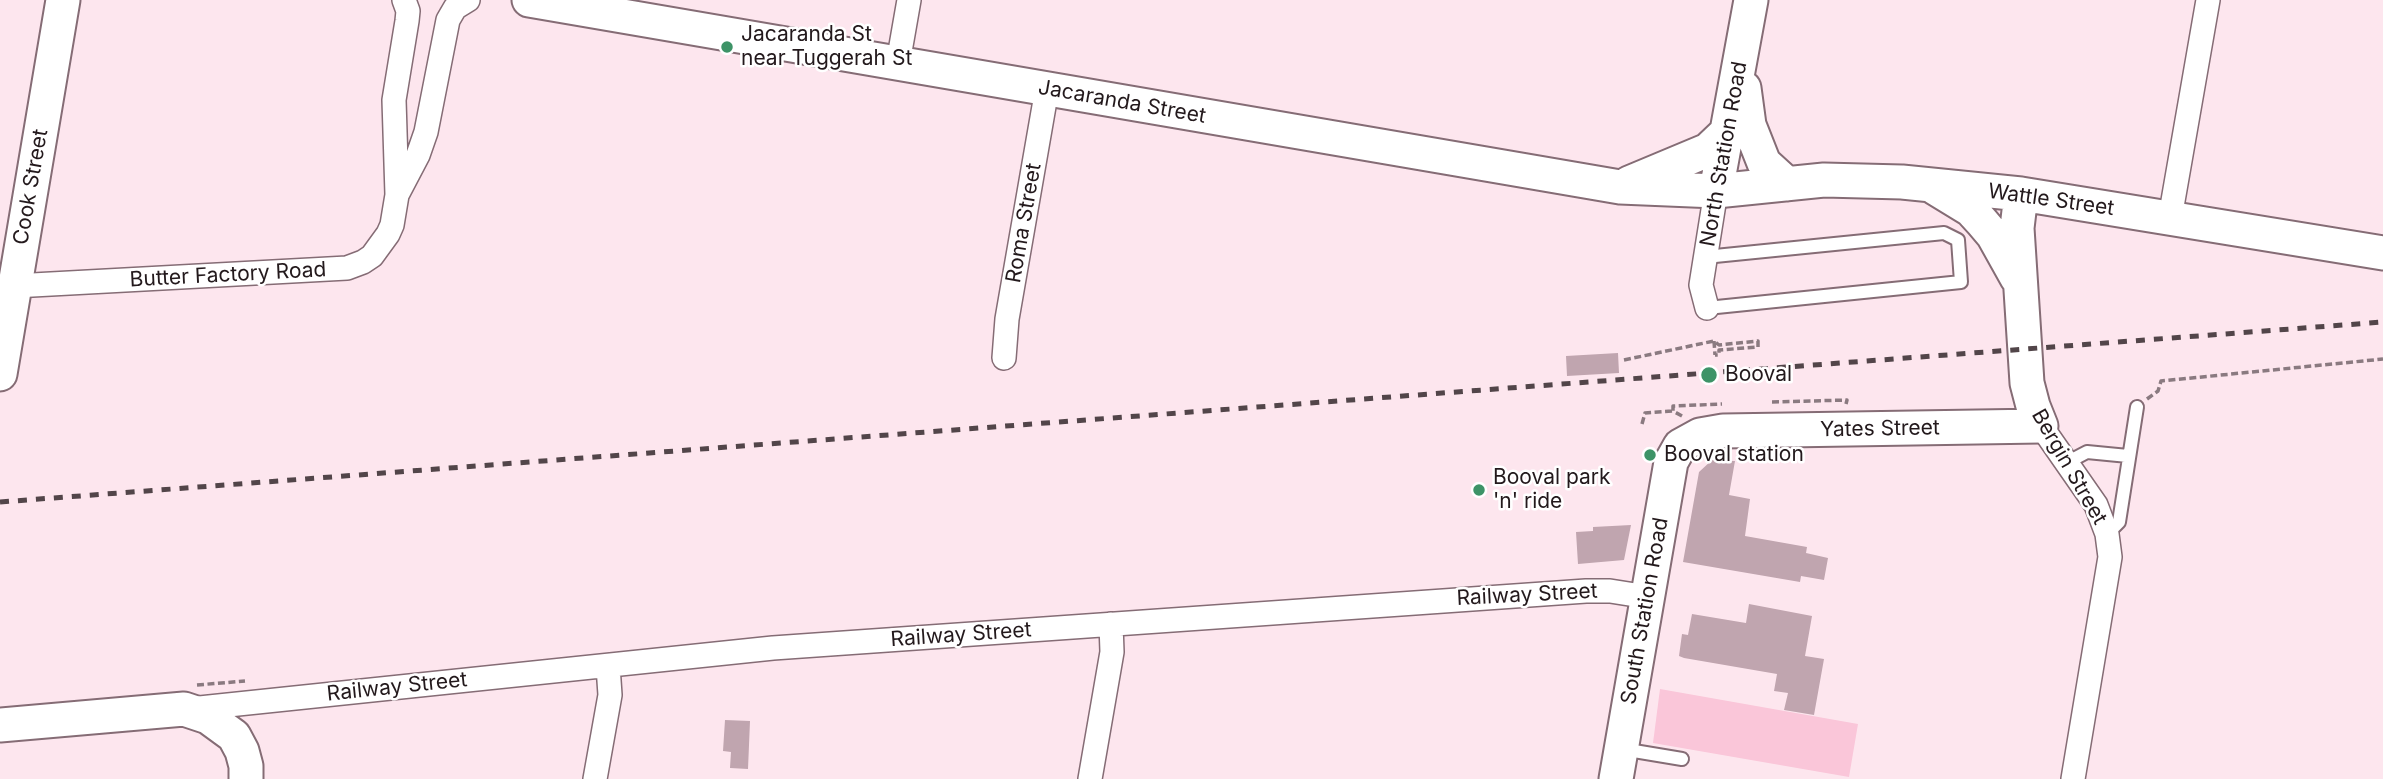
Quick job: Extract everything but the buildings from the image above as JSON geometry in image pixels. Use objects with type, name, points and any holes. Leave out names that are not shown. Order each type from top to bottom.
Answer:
[{"type":"street","name":"Cook Street","points":[[0,374],[63,0]]},
{"type":"street","name":"Butter Factory Road","points":[[14,286],[347,268],[363,262],[384,242],[392,225],[397,195],[394,100],[407,21],[408,11],[404,0]]},
{"type":"street","name":"Butter Factory Road","points":[[397,195],[418,155],[426,132],[447,20],[455,8],[468,0]]},
{"type":"street","name":"Jacaranda Street","points":[[529,0],[595,6],[898,63],[1620,187],[1716,191]]},
{"type":"street","points":[[898,63],[909,0]]},
{"type":"street","name":"North Station Road","points":[[1707,308],[1701,285],[1705,257],[1751,0]]},
{"type":"street","points":[[2170,218],[2208,0]]},
{"type":"street","points":[[1740,65],[1749,125],[1764,163],[1787,184]]},
{"type":"street","name":"Roma Street","points":[[1004,358],[1007,319],[1047,89]]},
{"type":"street","points":[[1620,187],[1708,150],[1728,131]]},
{"type":"street","name":"Wattle Street","points":[[1716,191],[1824,180],[1927,184],[2021,194],[2383,253]]},
{"type":"street","points":[[1927,184],[1971,210],[1993,235],[2020,283]]},
{"type":"street","name":"Bergin Street","points":[[2021,194],[2017,228],[2027,383],[2041,426],[2096,505],[2107,534],[2110,558],[2073,779]]},
{"type":"street","name":"Yates Street","points":[[1683,432],[1700,435],[1723,432],[2041,426]]},
{"type":"street","name":"South Station Road","points":[[1619,764],[1671,462],[1683,432]]},
{"type":"street","name":"Railway Street","points":[[0,725],[276,701],[773,648],[1586,591],[1610,591],[1648,597]]},
{"type":"street","points":[[1090,779],[1112,652],[1111,624]]},
{"type":"street","points":[[595,779],[610,695],[608,666]]},
{"type":"street","points":[[233,736],[276,701]]},
{"type":"street","points":[[184,709],[208,717],[233,736],[242,751],[246,779]]},
{"type":"lane","points":[[1705,257],[1944,233],[1958,240],[1961,282],[1707,308]]},
{"type":"lane","points":[[2107,534],[2119,522],[2137,407]]},
{"type":"lane","points":[[2066,463],[2087,452],[2128,456]]},
{"type":"lane","points":[[1619,764],[1682,759]]},
{"type":"path","points":[[1714,341],[1719,345],[1758,341],[1758,347],[1719,350],[1719,355],[1715,355],[1714,341]]},
{"type":"path","points":[[1624,360],[1714,341]]},
{"type":"path","points":[[2137,407],[2158,391],[2161,381],[2383,359]]},
{"type":"path","points":[[1683,432],[1673,406],[1713,403],[1713,399]]},
{"type":"path","points":[[1642,424],[1645,413],[1673,411]]},
{"type":"shaded area","points":[[1660,689],[1858,724],[1849,777],[1653,743]]},
{"type":"railway","points":[[0,502],[2383,322]]},
{"type":"place","name":"Jacaranda St near Tuggerah St","points":[[727,47]]},
{"type":"place","name":"Booval","points":[[1709,375]]},
{"type":"place","name":"Booval station","points":[[1650,455]]},
{"type":"place","name":"Booval park 'n' ride","points":[[1479,490]]}]
